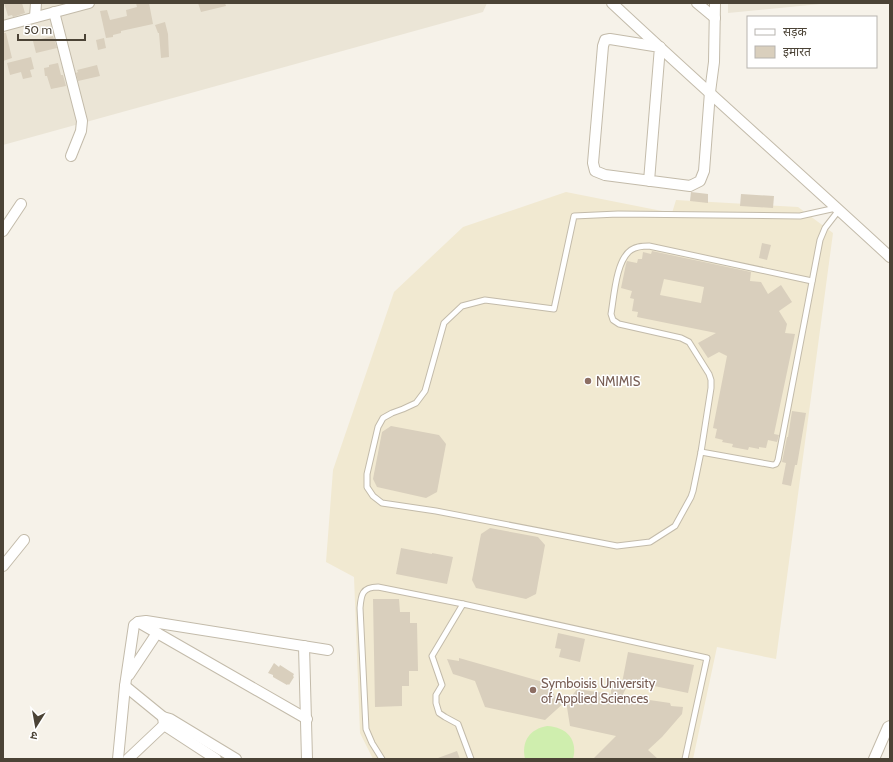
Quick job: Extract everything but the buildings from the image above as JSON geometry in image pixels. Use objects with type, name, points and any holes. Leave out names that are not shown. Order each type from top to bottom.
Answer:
[{"type":"street","points":[[35,17],[36,3]]},
{"type":"street","points":[[3,26],[89,3]]},
{"type":"street","points":[[612,3],[890,257]]},
{"type":"street","points":[[697,3],[715,18]]},
{"type":"street","points":[[660,47],[610,39],[605,40],[603,46],[593,163],[595,170],[605,175],[690,186],[700,181],[704,171],[710,92],[714,62],[715,3]]},
{"type":"street","points":[[54,12],[82,121],[81,131],[71,156]]},
{"type":"street","points":[[649,181],[660,47]]},
{"type":"street","points":[[3,231],[21,204]]},
{"type":"street","points":[[3,566],[24,540]]},
{"type":"street","points":[[118,759],[134,625],[138,622],[146,620],[328,650]]},
{"type":"street","points":[[138,622],[307,719]]},
{"type":"street","points":[[126,682],[157,633]]},
{"type":"street","points":[[304,646],[308,759]]},
{"type":"street","points":[[126,682],[163,721],[202,756],[216,759]]},
{"type":"street","points":[[128,759],[163,721],[170,719],[236,759]]},
{"type":"street","points":[[874,759],[890,726]]},
{"type":"street","points":[[202,756],[211,743]]},
{"type":"lane","points":[[701,452],[773,465],[776,464],[820,240],[838,209]]},
{"type":"lane","points":[[812,281],[649,246],[640,246],[631,250],[625,256],[618,272],[611,314],[613,320],[619,324],[681,338],[689,342],[709,374],[711,380],[701,452],[693,491],[675,526],[650,542],[617,546],[382,502],[373,496],[368,487],[367,474],[378,427],[384,418],[416,403],[425,391],[444,323],[462,306],[485,300],[554,309],[574,216],[618,214],[800,216],[838,209]]},
{"type":"lane","points":[[382,759],[372,743],[366,729],[360,598],[364,591],[371,587],[378,587],[463,604],[707,658],[685,759]]},
{"type":"lane","points":[[463,604],[432,656],[442,685],[436,695],[436,703],[439,712],[458,724],[471,759]]},
{"type":"shaded area","points":[[3,3],[487,3],[483,12],[3,145]]},
{"type":"shaded area","points":[[728,3],[830,3],[728,13]]},
{"type":"shaded area","name":"NMIMIS","points":[[566,192],[672,213],[676,200],[798,207],[833,233],[776,659],[717,647],[693,759],[373,759],[360,733],[354,577],[326,562],[333,470],[394,292],[463,227]]},
{"type":"green space","points":[[547,726],[560,729],[569,736],[574,746],[573,759],[525,759],[524,747],[528,737],[536,730]]},
{"type":"place","name":"NMIMIS","points":[[588,381]]},
{"type":"place","name":"Symboisis University of Applied Sciences","points":[[533,690]]}]
